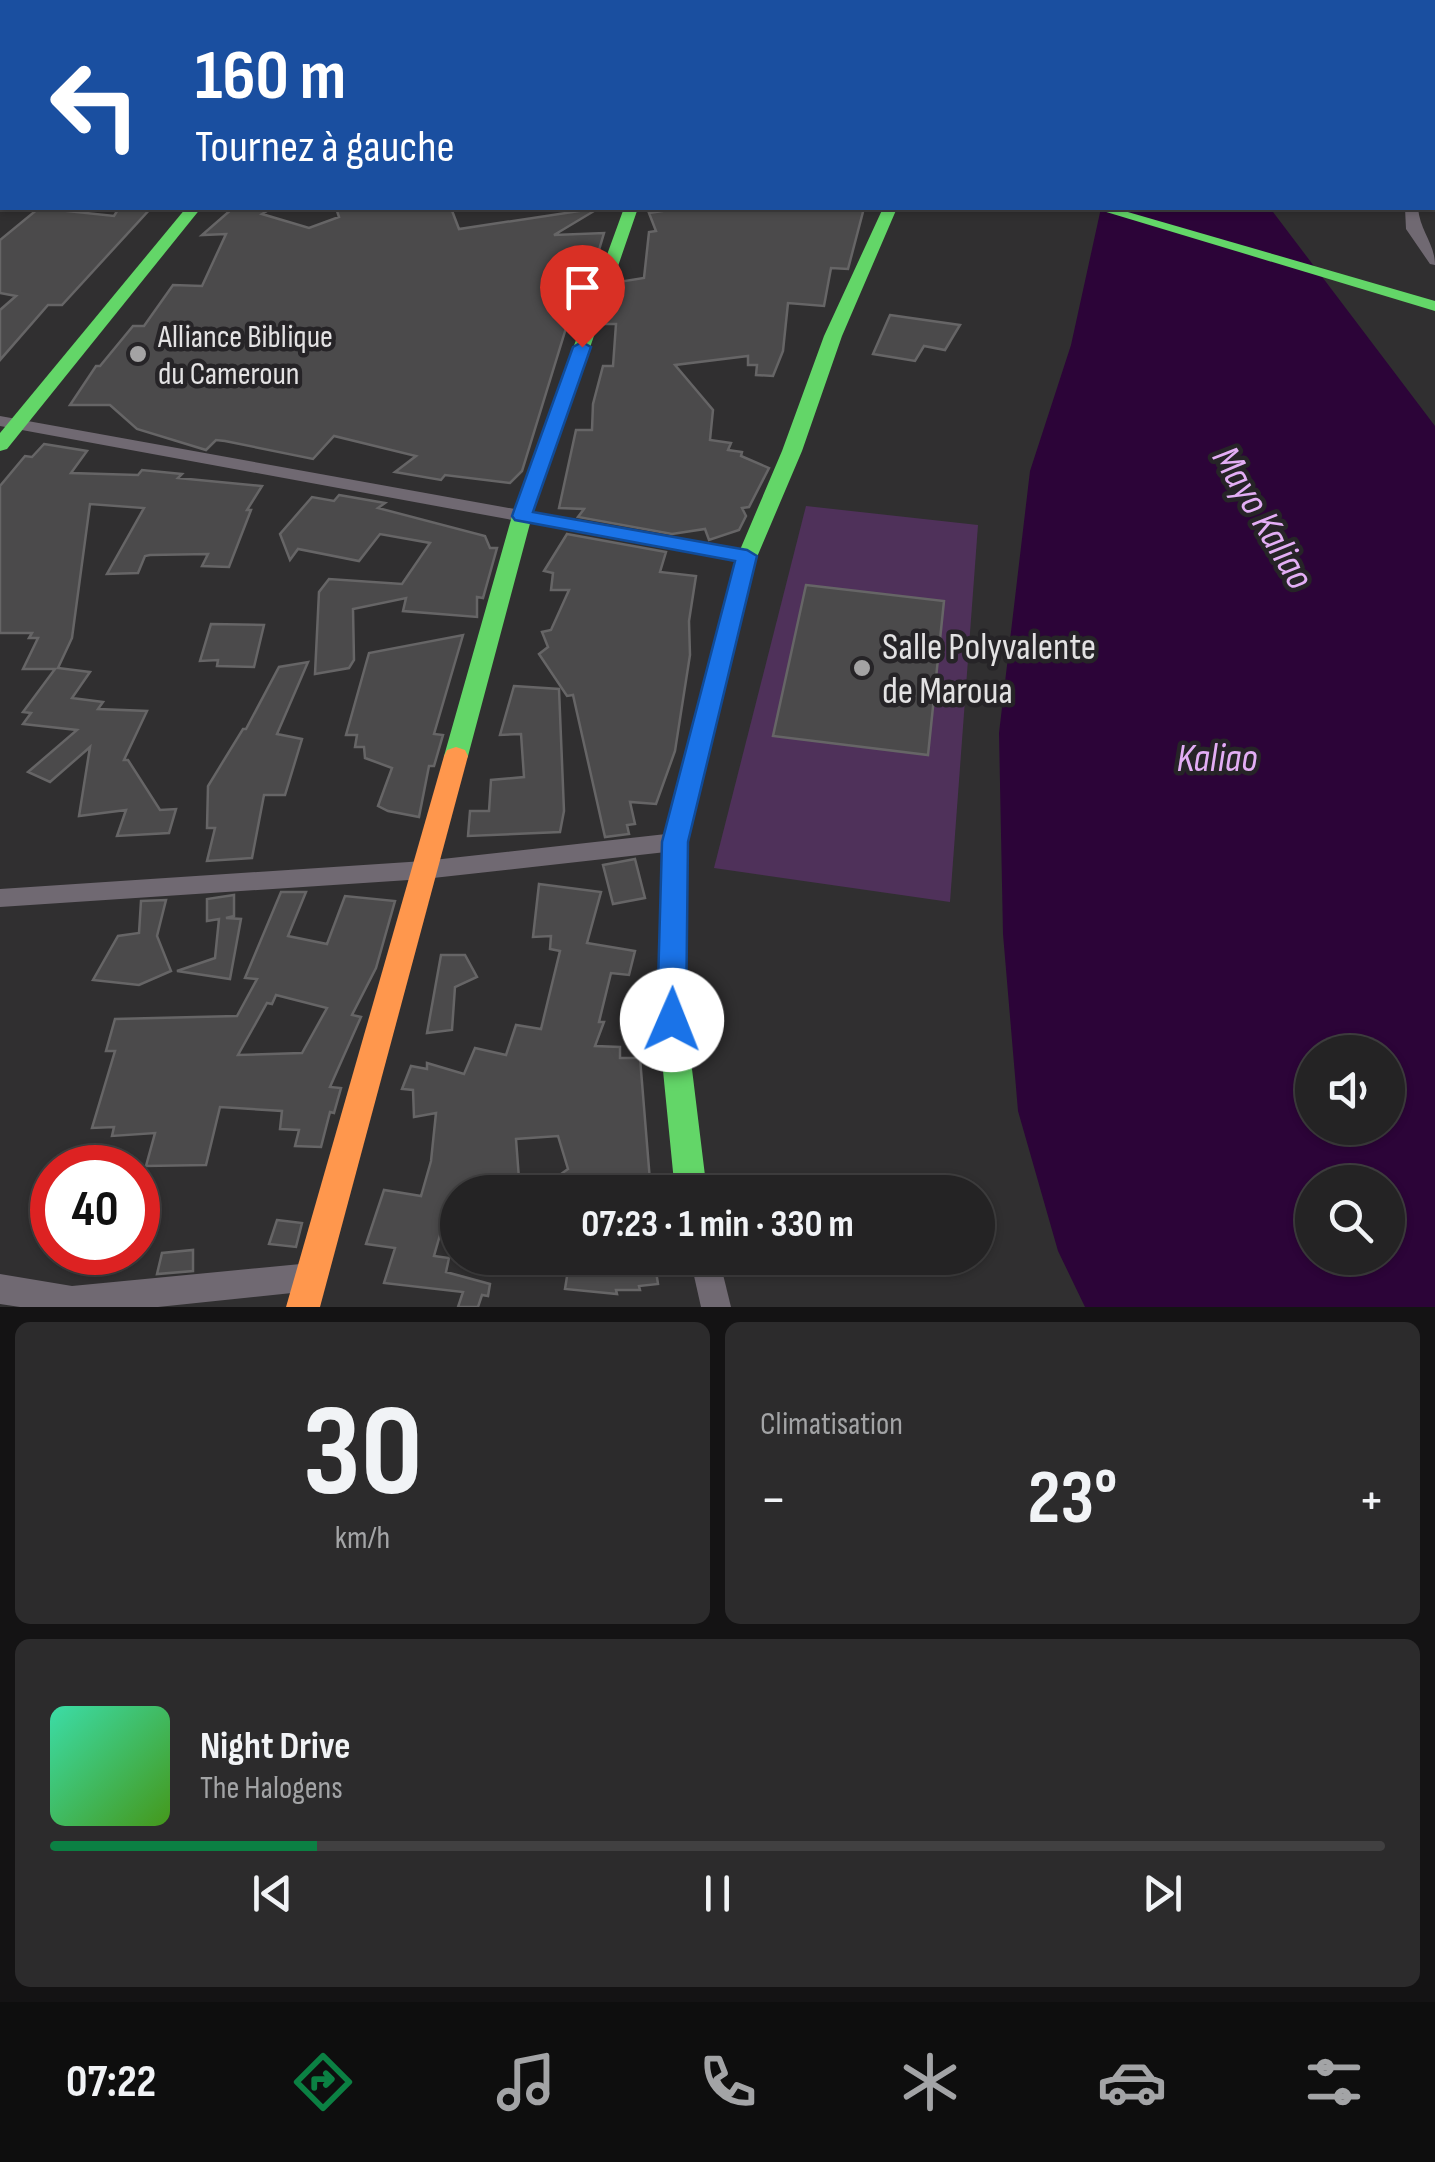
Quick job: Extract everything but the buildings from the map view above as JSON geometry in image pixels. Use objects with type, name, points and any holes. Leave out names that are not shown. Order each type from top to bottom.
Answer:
[{"type":"street","points":[[0,445],[6,420],[171,210]]},
{"type":"street","points":[[6,420],[192,210]]},
{"type":"street","points":[[302,1307],[522,516],[630,210]]},
{"type":"street","points":[[690,1175],[672,1020],[675,842],[747,556],[792,452],[833,336],[889,210]]},
{"type":"street","points":[[1107,210],[1435,306]]},
{"type":"street","points":[[1411,210],[1413,229],[1435,261]]},
{"type":"street","points":[[6,420],[747,556]]},
{"type":"street","points":[[0,898],[424,870],[675,842]]},
{"type":"street","points":[[709,1275],[716,1307]]},
{"type":"street","points":[[0,1288],[72,1301],[311,1278]]},
{"type":"shaded area","points":[[806,506],[978,525],[950,902],[714,868]]},
{"type":"water","name":"Kaliao","points":[[1101,210],[1272,210],[1435,426],[1435,1307],[1085,1307],[1058,1251],[1018,1111],[1003,934],[999,733],[1030,471],[1071,345]]},
{"type":"traffic: fast","points":[[0,445],[192,210]]},
{"type":"traffic: fast","points":[[456,756],[522,516],[630,210]]},
{"type":"traffic: fast","points":[[689,1175],[672,1020],[675,842],[747,557],[792,451],[833,336],[889,210]]},
{"type":"traffic: fast","points":[[1107,210],[1435,306]]},
{"type":"traffic: slow","points":[[303,1307],[456,756]]},
{"type":"place","name":"Alliance Biblique du Cameroun","points":[[138,354]]},
{"type":"place","name":"Salle Polyvalente de Maroua","points":[[862,668]]},
{"type":"route","points":[[582,347],[522,516],[747,556],[675,842],[672,1020]]},
{"type":"water label","name":"Mayo Kaliao","points":[[1264,517]]}]
